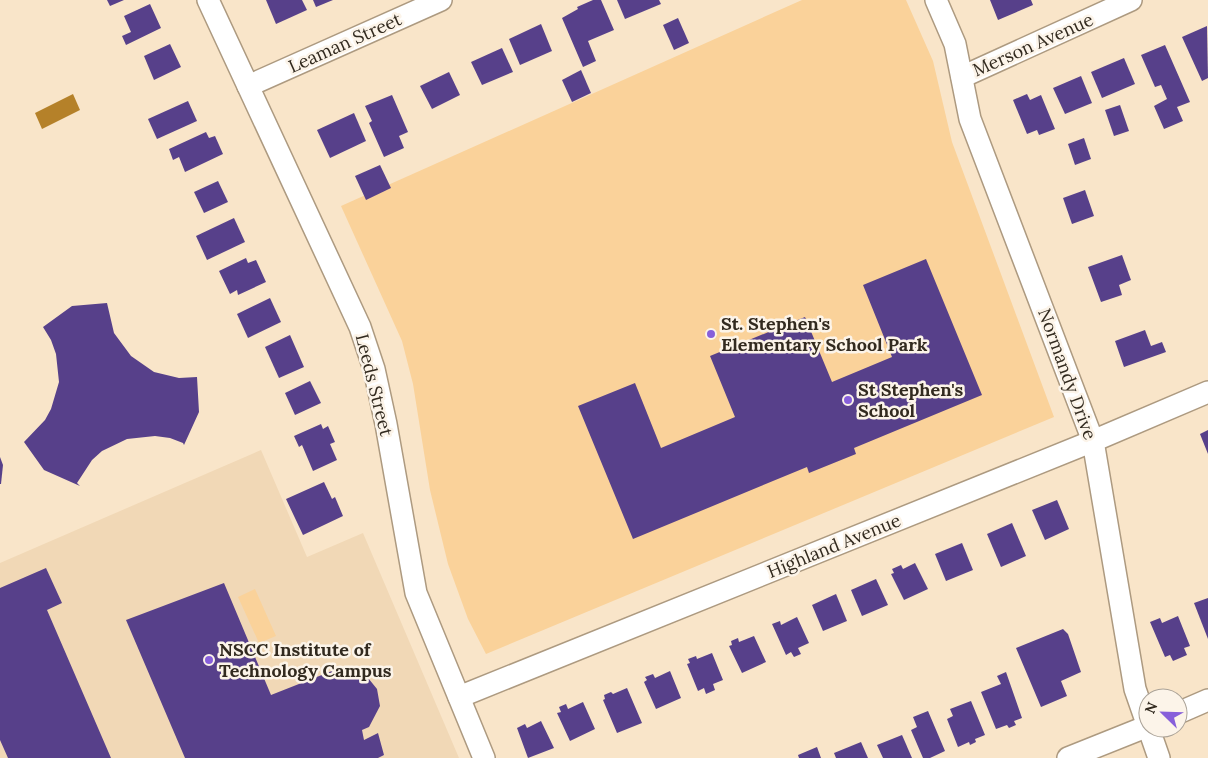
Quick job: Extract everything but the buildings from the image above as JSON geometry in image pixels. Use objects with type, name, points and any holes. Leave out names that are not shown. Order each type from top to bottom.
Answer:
[{"type":"street","name":"Leeds Street","points":[[208,0],[363,336],[374,369],[384,415],[416,593],[484,758]]},
{"type":"street","name":"Leaman Street","points":[[248,86],[441,0]]},
{"type":"street","name":"Normandy Drive","points":[[936,0],[955,44],[970,118],[1093,441],[1138,698]]},
{"type":"street","name":"Merson Avenue","points":[[962,77],[1132,0]]},
{"type":"street","name":"Highland Avenue","points":[[458,697],[1093,441],[1208,392]]},
{"type":"street","points":[[1188,709],[1208,700]]},
{"type":"street","points":[[1068,758],[1138,730]]},
{"type":"street","name":"Normandy Drive","points":[[1152,738],[1159,758]]},
{"type":"shaded area","name":"St. Stephen's Elementary School Park","points":[[802,0],[906,0],[933,61],[952,142],[1054,417],[486,654],[468,619],[448,564],[430,490],[413,384],[402,341],[341,206]]},
{"type":"shaded area","points":[[73,94],[80,110],[42,129],[35,113]]},
{"type":"shaded area","name":"NSCC Institute of Technology Campus","points":[[261,450],[307,557],[363,533],[459,758],[0,758],[0,563]]},
{"type":"shaded area","points":[[255,589],[276,636],[259,643],[238,597]]},
{"type":"place","name":"St. Stephen's Elementary School Park","points":[[711,334]]},
{"type":"place","name":"St Stephen's School","points":[[848,400]]},
{"type":"place","name":"NSCC Institute of Technology Campus","points":[[209,660]]}]
